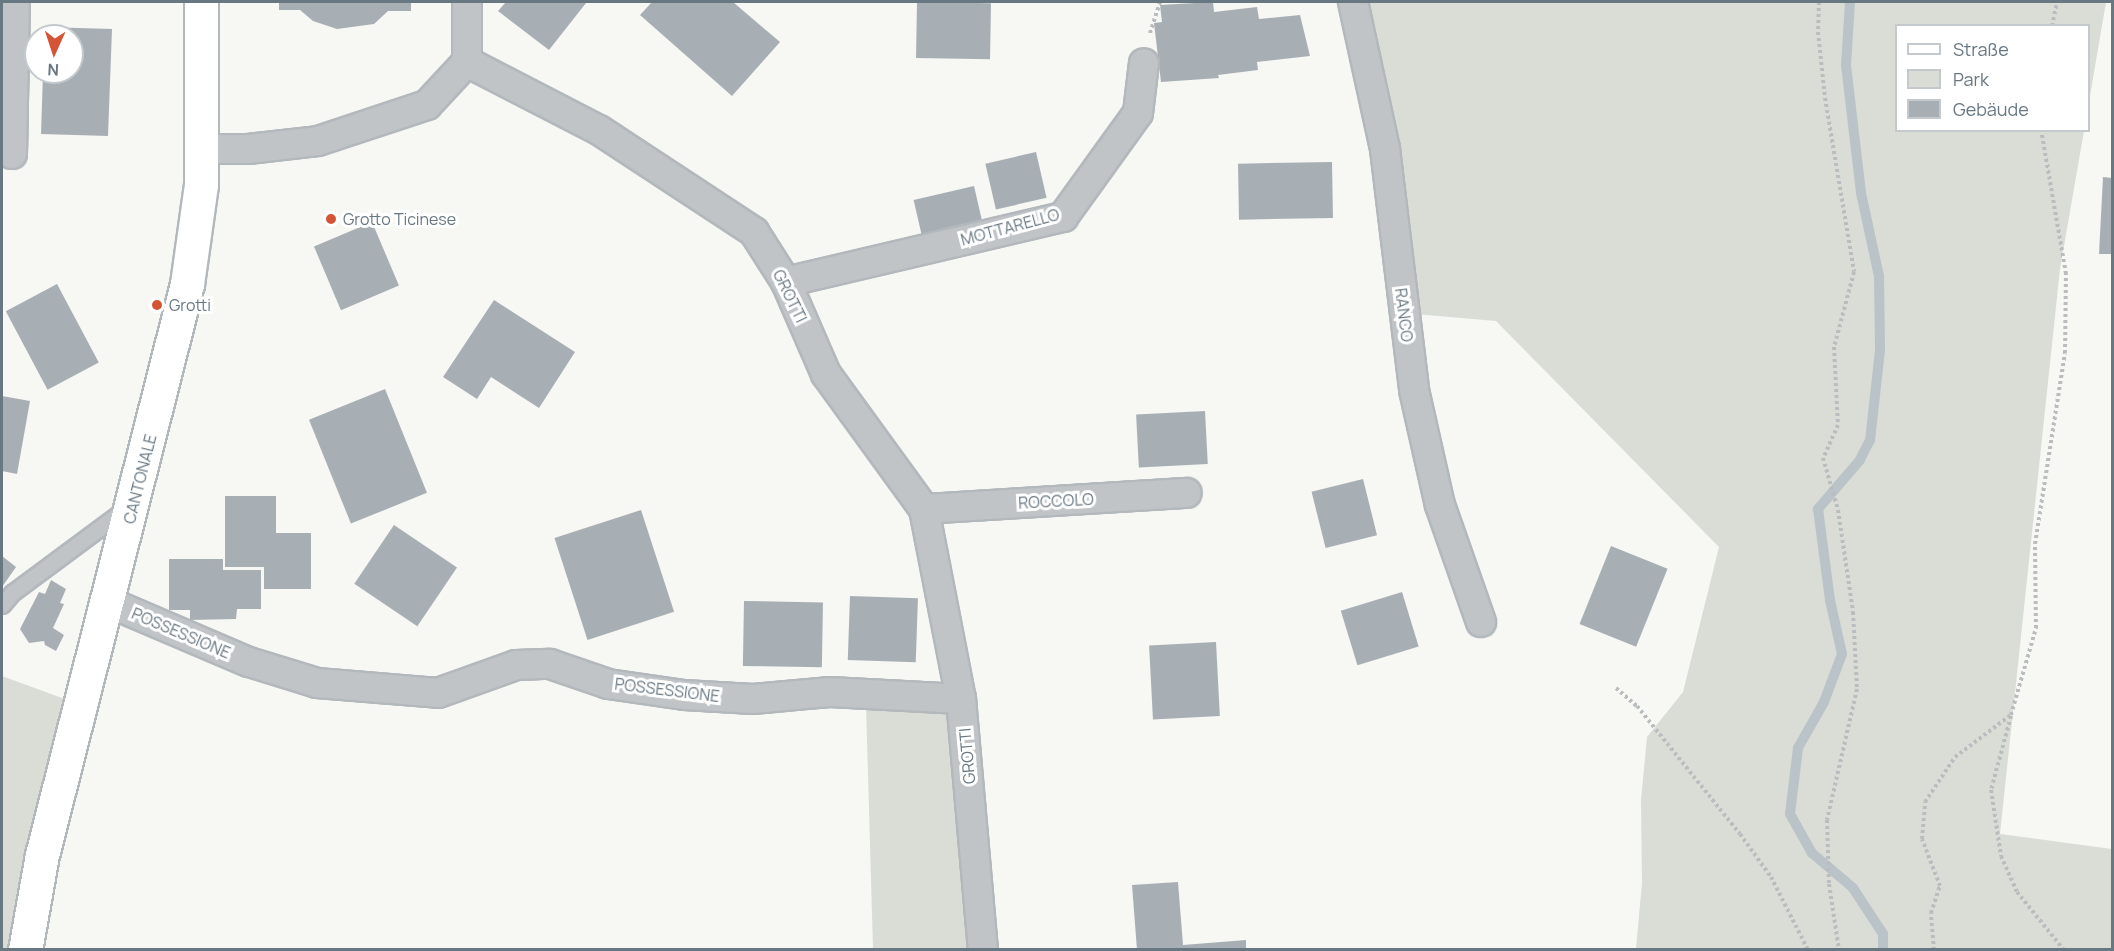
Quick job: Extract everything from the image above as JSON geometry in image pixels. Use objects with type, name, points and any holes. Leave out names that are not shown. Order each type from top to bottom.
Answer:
[{"type":"street","points":[[12,154],[15,2]]},
{"type":"street","name":"CANTONALE","points":[[25,950],[42,855],[135,502],[187,284],[198,207],[201,148],[201,2]]},
{"type":"street","points":[[201,148],[248,149],[318,141],[427,105],[467,62],[467,2]]},
{"type":"street","name":"RANCO","points":[[1353,2],[1385,149],[1416,400],[1440,505],[1481,622]]},
{"type":"street","name":"GROTTI","points":[[467,62],[599,130],[754,232],[786,282],[826,374],[924,508],[962,699],[983,950]]},
{"type":"street","name":"MOTTARELLO","points":[[786,282],[1063,217],[1138,113],[1144,63]]},
{"type":"street","name":"ROCCOLO","points":[[924,508],[1187,493]]},
{"type":"street","name":"POSSESSIONE","points":[[108,602],[249,662],[317,683],[438,693],[516,665],[550,664],[608,684],[684,695],[753,699],[830,692],[962,699]]},
{"type":"lane","points":[[2,605],[12,593],[135,502]]},
{"type":"path","points":[[1819,2],[1818,32],[1825,98],[1854,272],[1834,347],[1838,425],[1823,458],[1838,510],[1853,612],[1857,688],[1827,820],[1828,884],[1839,950]]},
{"type":"path","points":[[2052,24],[2057,2]]},
{"type":"path","points":[[2041,132],[2066,274],[2065,353],[2035,544],[2036,628],[1991,790],[2001,856],[2017,892],[2064,950]]},
{"type":"path","points":[[1616,688],[1637,706],[1740,834],[1771,877],[1808,950]]},
{"type":"path","points":[[1934,950],[1931,913],[1940,886],[1922,839],[1925,802],[1955,757],[2011,715]]},
{"type":"green space","points":[[1353,2],[2106,2],[2090,96],[2090,24],[1895,24],[1895,132],[2084,132],[2060,269],[2000,834],[2112,849],[2112,949],[1636,949],[1642,883],[1641,800],[1647,737],[1683,692],[1719,547],[1496,321],[1403,313]]},
{"type":"green space","points":[[2,676],[81,705],[25,949],[2,949]]},
{"type":"green space","points":[[959,696],[985,949],[873,949],[866,704]]},
{"type":"building","points":[[279,2],[411,2],[411,11],[388,11],[374,24],[337,29],[313,21],[300,10],[279,10]]},
{"type":"building","points":[[506,2],[586,3],[549,50],[498,11]]},
{"type":"building","points":[[652,2],[733,2],[780,42],[732,96],[640,15]]},
{"type":"building","points":[[917,2],[991,3],[990,59],[916,58]]},
{"type":"building","points":[[1213,2],[1214,12],[1257,7],[1259,19],[1300,15],[1310,56],[1257,62],[1258,70],[1218,75],[1219,78],[1161,82],[1154,23],[1162,22],[1160,5]]},
{"type":"building","points":[[84,28],[112,29],[108,136],[41,134],[43,84],[84,84]]},
{"type":"building","points":[[1036,152],[1047,198],[996,209],[985,164]]},
{"type":"building","points":[[1332,162],[1333,218],[1239,220],[1238,164]]},
{"type":"building","points":[[2103,177],[2112,178],[2112,254],[2099,254]]},
{"type":"building","points":[[974,186],[984,231],[924,245],[914,200]]},
{"type":"building","points":[[372,222],[399,286],[341,310],[314,247]]},
{"type":"building","points":[[57,284],[99,363],[48,390],[6,311]]},
{"type":"building","points":[[494,300],[575,352],[539,408],[491,377],[477,399],[443,377]]},
{"type":"building","points":[[385,389],[427,493],[351,524],[309,420]]},
{"type":"building","points":[[2,396],[30,401],[17,474],[2,471]]},
{"type":"building","points":[[1205,411],[1208,464],[1139,468],[1136,415]]},
{"type":"building","points":[[1363,479],[1377,535],[1326,548],[1312,492]]},
{"type":"building","points":[[225,496],[276,496],[276,533],[311,533],[311,589],[264,589],[264,567],[225,567]]},
{"type":"building","points":[[641,510],[674,612],[588,640],[554,538]]},
{"type":"building","points":[[394,525],[457,567],[417,626],[354,584]]},
{"type":"building","points":[[1611,546],[1668,569],[1636,647],[1580,624]]},
{"type":"building","points":[[2,556],[16,567],[2,587]]},
{"type":"building","points":[[169,559],[223,559],[223,570],[261,570],[261,609],[237,609],[236,619],[190,620],[190,610],[169,610]]},
{"type":"building","points":[[51,580],[66,589],[60,603],[64,604],[53,628],[64,635],[56,651],[45,645],[44,641],[29,643],[20,629],[39,592],[45,594]]},
{"type":"building","points":[[1402,592],[1419,647],[1357,665],[1341,611]]},
{"type":"building","points":[[850,596],[918,598],[916,662],[848,660]]},
{"type":"building","points":[[744,601],[823,602],[822,667],[743,666]]},
{"type":"building","points":[[1216,642],[1220,716],[1153,719],[1149,646]]},
{"type":"building","points":[[1178,882],[1183,945],[1246,940],[1246,950],[1137,950],[1132,885]]},
{"type":"waterway","points":[[1850,2],[1846,65],[1861,193],[1879,276],[1880,350],[1870,440],[1860,460],[1818,509],[1830,600],[1842,654],[1824,702],[1798,748],[1790,814],[1812,853],[1853,888],[1883,934],[1883,950]]},
{"type":"place","name":"Grotto Ticinese","points":[[331,219]]},
{"type":"place","name":"Grotti","points":[[157,305]]}]
